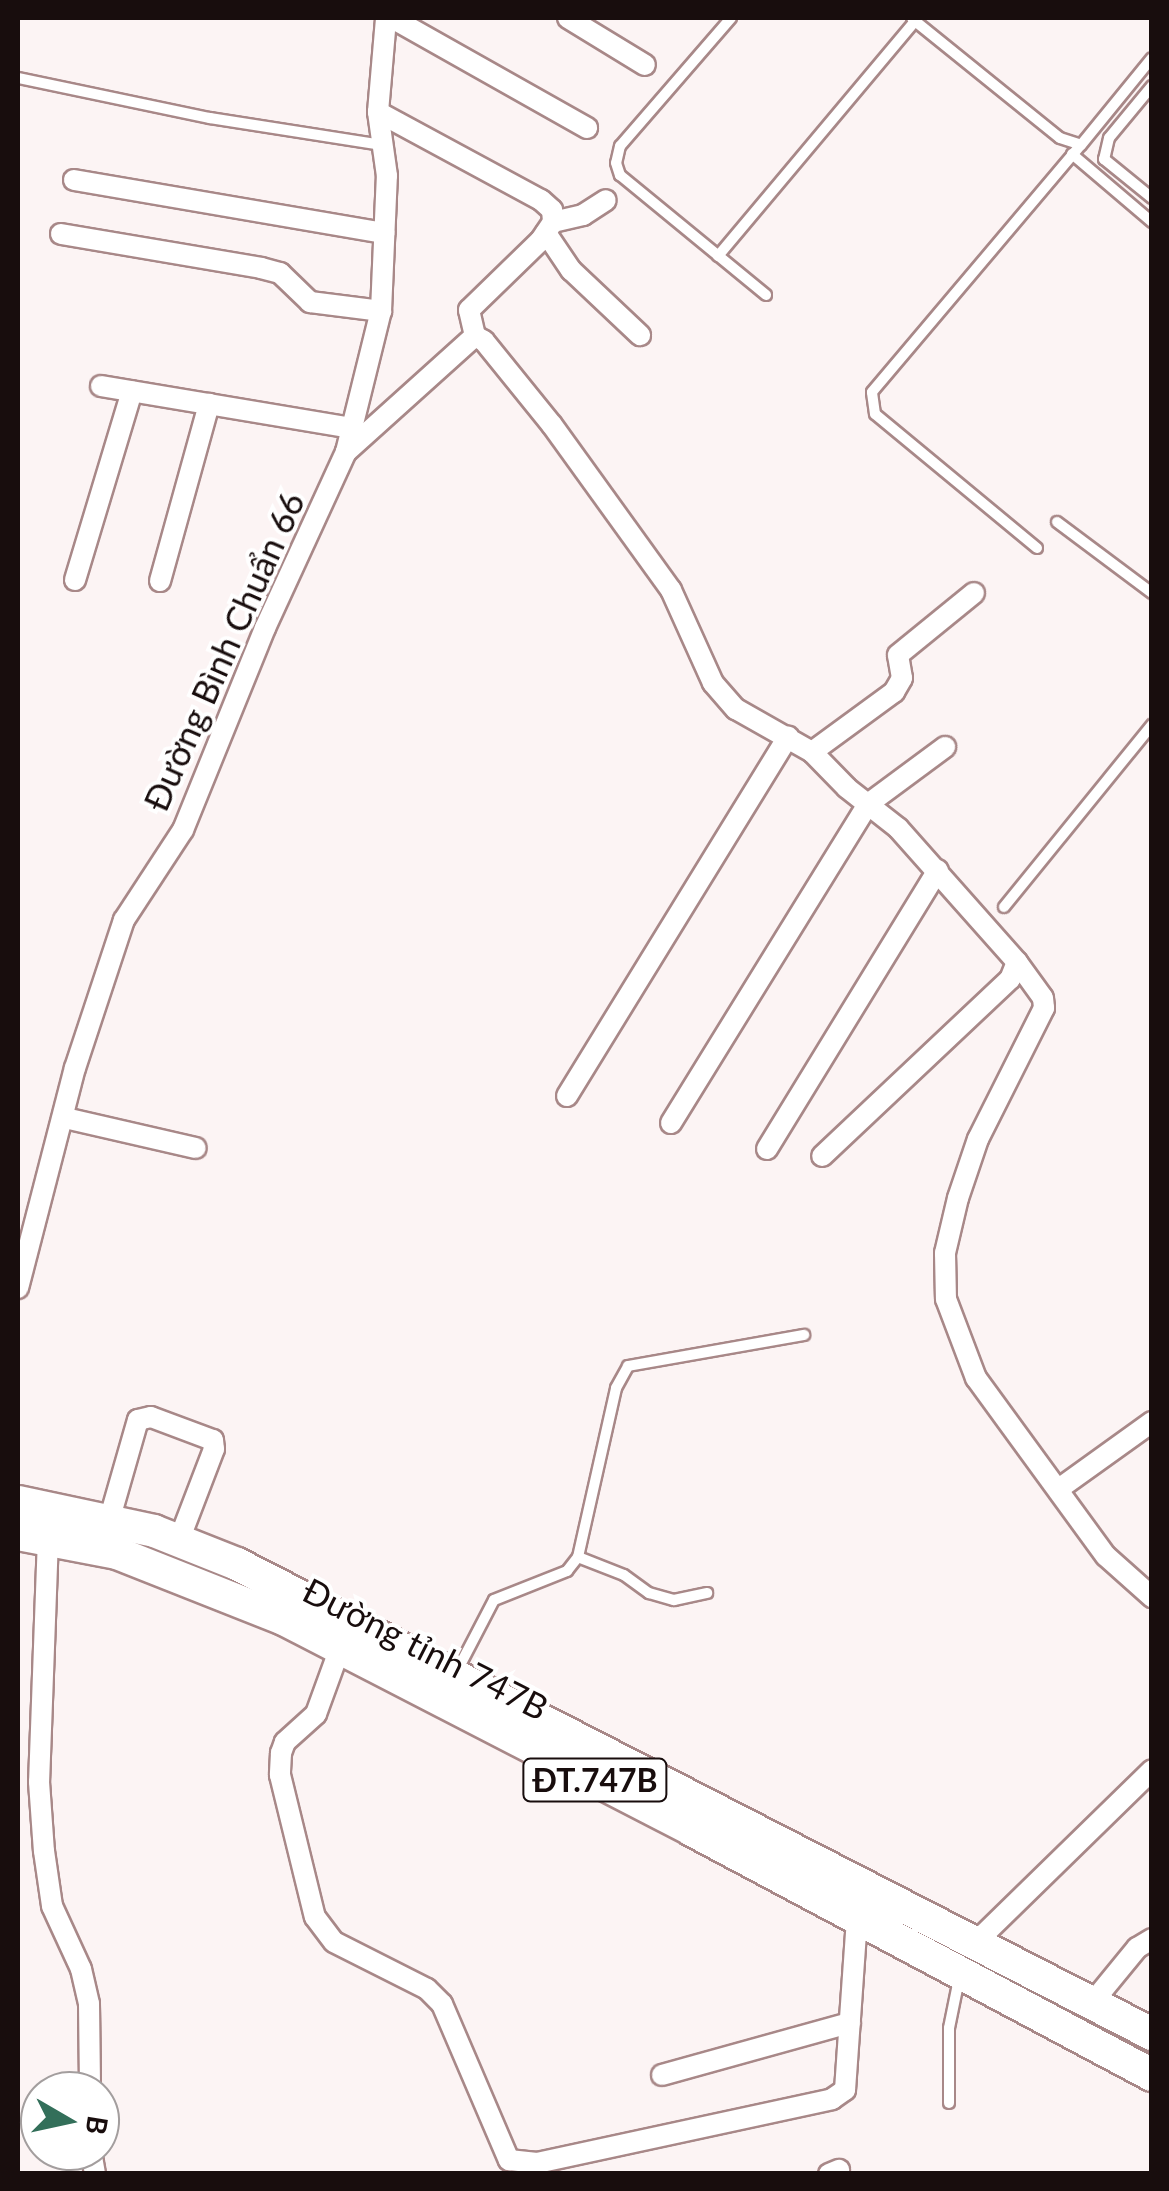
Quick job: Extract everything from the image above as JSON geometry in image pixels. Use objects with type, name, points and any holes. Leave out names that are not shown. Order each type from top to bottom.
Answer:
[{"type":"main road","name":"Đường tỉnh 747B","points":[[18,1502],[110,1520],[178,1540],[237,1564],[454,1675],[858,1918],[1152,2076]]},
{"type":"main road","name":"Đường tỉnh 747B","points":[[33,1536],[150,1565],[284,1619],[976,1942],[1152,2034]]},
{"type":"street","name":"Đường Bình Chuẩn 66","points":[[18,1288],[96,998],[124,920],[183,830],[265,628],[346,452],[380,311],[385,233],[378,112],[389,18]]},
{"type":"street","points":[[389,18],[587,128]]},
{"type":"street","points":[[568,18],[645,65]]},
{"type":"street","points":[[378,112],[541,200],[552,210],[550,227],[571,270],[640,335]]},
{"type":"street","points":[[74,180],[385,233]]},
{"type":"street","points":[[606,200],[550,227],[469,310],[475,336],[552,424],[671,590],[713,684],[736,709],[812,752],[938,870],[1043,998],[1044,1008],[978,1139],[958,1198],[946,1253],[946,1300],[958,1340],[976,1378],[1106,1556],[1152,1597]]},
{"type":"street","points":[[61,234],[260,268],[280,273],[310,302],[380,311]]},
{"type":"street","points":[[346,452],[475,336]]},
{"type":"street","points":[[102,386],[352,428]]},
{"type":"street","points":[[75,580],[132,391]]},
{"type":"street","points":[[160,581],[210,404]]},
{"type":"street","points":[[812,752],[894,692],[902,678],[898,655],[974,592]]},
{"type":"street","points":[[567,1096],[788,736]]},
{"type":"street","points":[[671,1123],[868,804],[945,746]]},
{"type":"street","points":[[767,1149],[938,870]]},
{"type":"street","points":[[822,1156],[997,992],[1010,979],[1017,962]]},
{"type":"street","points":[[66,1118],[196,1148]]},
{"type":"street","points":[[110,1520],[138,1420],[150,1417],[172,1423],[213,1440],[214,1449],[178,1540]]},
{"type":"street","points":[[1060,1488],[1152,1422]]},
{"type":"street","points":[[33,1536],[44,1850],[52,1906],[81,1969],[89,2004],[90,2071]]},
{"type":"street","points":[[340,1648],[316,1714],[285,1742],[281,1754],[280,1775],[315,1917],[334,1942],[427,1989],[442,2004],[509,2160],[537,2163],[832,2099],[845,2090],[858,1918]]},
{"type":"street","points":[[976,1942],[1152,1770]]},
{"type":"street","points":[[1092,2003],[1137,1948],[1152,1939]]},
{"type":"street","points":[[662,2075],[850,2024]]},
{"type":"lane","points":[[731,18],[620,146],[616,158],[620,175],[766,295]]},
{"type":"lane","points":[[718,256],[914,19],[1076,150],[1152,222]]},
{"type":"lane","points":[[1037,548],[875,414],[872,392],[1152,58]]},
{"type":"lane","points":[[18,78],[210,118],[382,144]]},
{"type":"lane","points":[[1152,86],[1109,138],[1104,159],[1152,198]]},
{"type":"lane","points":[[1057,522],[1152,593]]},
{"type":"lane","points":[[1004,907],[1152,725]]},
{"type":"lane","points":[[454,1675],[494,1600],[567,1571],[578,1557],[616,1388],[628,1366],[804,1335]]},
{"type":"lane","points":[[578,1557],[624,1575],[649,1593],[674,1600],[707,1593]]},
{"type":"lane","points":[[949,2103],[949,2028],[960,1973]]}]
